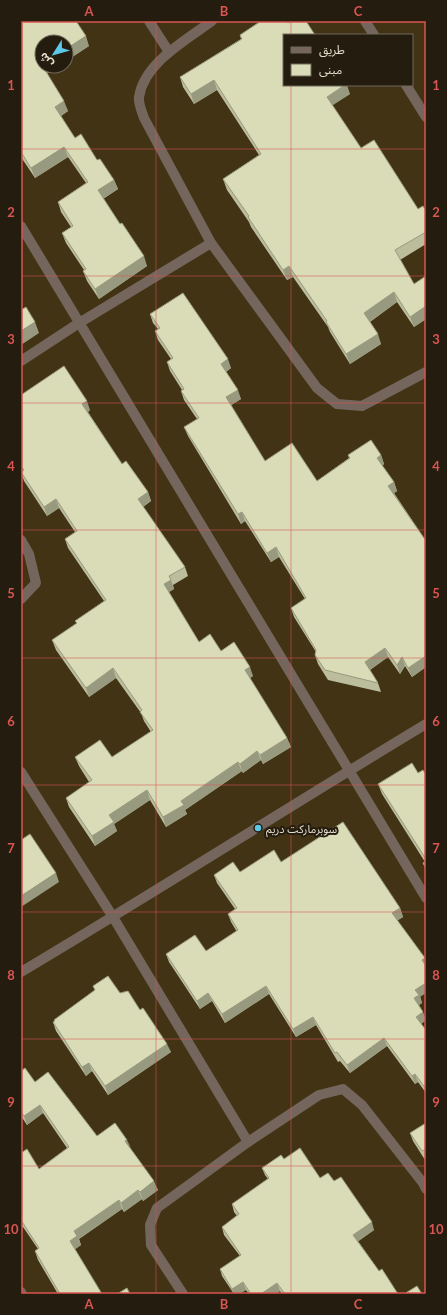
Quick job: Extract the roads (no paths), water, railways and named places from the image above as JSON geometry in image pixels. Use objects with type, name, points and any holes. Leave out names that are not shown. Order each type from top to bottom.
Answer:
[{"type":"street","points":[[149,21],[169,52]]},
{"type":"street","points":[[212,21],[169,52],[144,78],[138,99],[144,118],[211,243],[317,388],[337,404],[362,406],[426,372]]},
{"type":"street","points":[[365,21],[373,34]]},
{"type":"street","points":[[407,86],[426,117]]},
{"type":"street","points":[[21,226],[426,898]]},
{"type":"street","points":[[21,361],[79,323],[211,243]]},
{"type":"street","points":[[21,540],[29,554],[36,583],[21,599]]},
{"type":"street","points":[[21,972],[426,724]]},
{"type":"street","points":[[21,772],[113,917],[248,1142]]},
{"type":"street","points":[[183,1294],[151,1245],[150,1225],[157,1208],[248,1142],[319,1095],[343,1089],[362,1105],[425,1185]]},
{"type":"place","name":"سوبرماركت دريم","points":[[258,828]]}]
